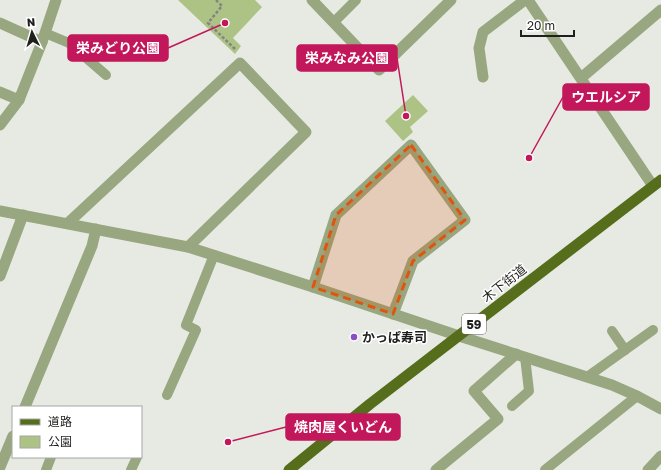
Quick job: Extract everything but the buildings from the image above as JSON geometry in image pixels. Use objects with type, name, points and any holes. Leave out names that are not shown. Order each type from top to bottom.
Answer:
[{"type":"main road","name":"木下街道","points":[[289,470],[370,404],[657,183]]},
{"type":"street","points":[[0,125],[19,100],[44,38],[56,0]]},
{"type":"street","points":[[312,0],[379,70],[451,0]]},
{"type":"street","points":[[484,77],[478,48],[483,32],[527,0],[657,183]]},
{"type":"street","points":[[581,78],[661,10]]},
{"type":"street","points":[[0,23],[44,38]]},
{"type":"street","points":[[68,223],[240,63],[306,132],[188,247]]},
{"type":"street","points":[[0,92],[19,100]]},
{"type":"street","points":[[313,286],[336,215],[410,145],[465,220],[413,261],[394,314]]},
{"type":"street","points":[[0,211],[188,247],[313,286],[459,336],[612,385],[660,407]]},
{"type":"street","points":[[0,276],[23,215]]},
{"type":"street","points":[[25,406],[92,246],[96,229]]},
{"type":"street","points":[[436,470],[498,419],[474,391],[520,356]]},
{"type":"street","points":[[0,467],[12,438]]},
{"type":"street","points":[[648,470],[661,456]]},
{"type":"lane","points":[[334,22],[356,0]]},
{"type":"lane","points":[[44,38],[69,43],[106,75]]},
{"type":"lane","points":[[167,395],[196,330],[186,325],[214,255]]},
{"type":"lane","points":[[587,377],[653,330]]},
{"type":"lane","points":[[612,331],[625,350]]},
{"type":"lane","points":[[512,406],[529,391],[520,356]]},
{"type":"lane","points":[[545,470],[637,396]]},
{"type":"lane","points":[[46,470],[51,458]]},
{"type":"lane","points":[[131,470],[137,458]]},
{"type":"path","points":[[216,0],[222,6],[208,23],[239,54],[240,63]]},
{"type":"highlighted area","points":[[411,145],[465,220],[413,261],[393,314],[313,287],[336,215]]},
{"type":"green space","points":[[178,0],[255,0],[262,7],[233,38],[241,46],[235,54]]},
{"type":"green space","points":[[413,95],[428,111],[410,127],[413,132],[403,141],[385,121]]},
{"type":"place","name":"栄みどり公園","points":[[225,23]]},
{"type":"place","name":"栄みなみ公園","points":[[406,116]]},
{"type":"place","name":"ウエルシア","points":[[529,158]]},
{"type":"place","name":"かっぱ寿司","points":[[354,337]]},
{"type":"place","name":"焼肉屋くいどん","points":[[228,442]]}]
